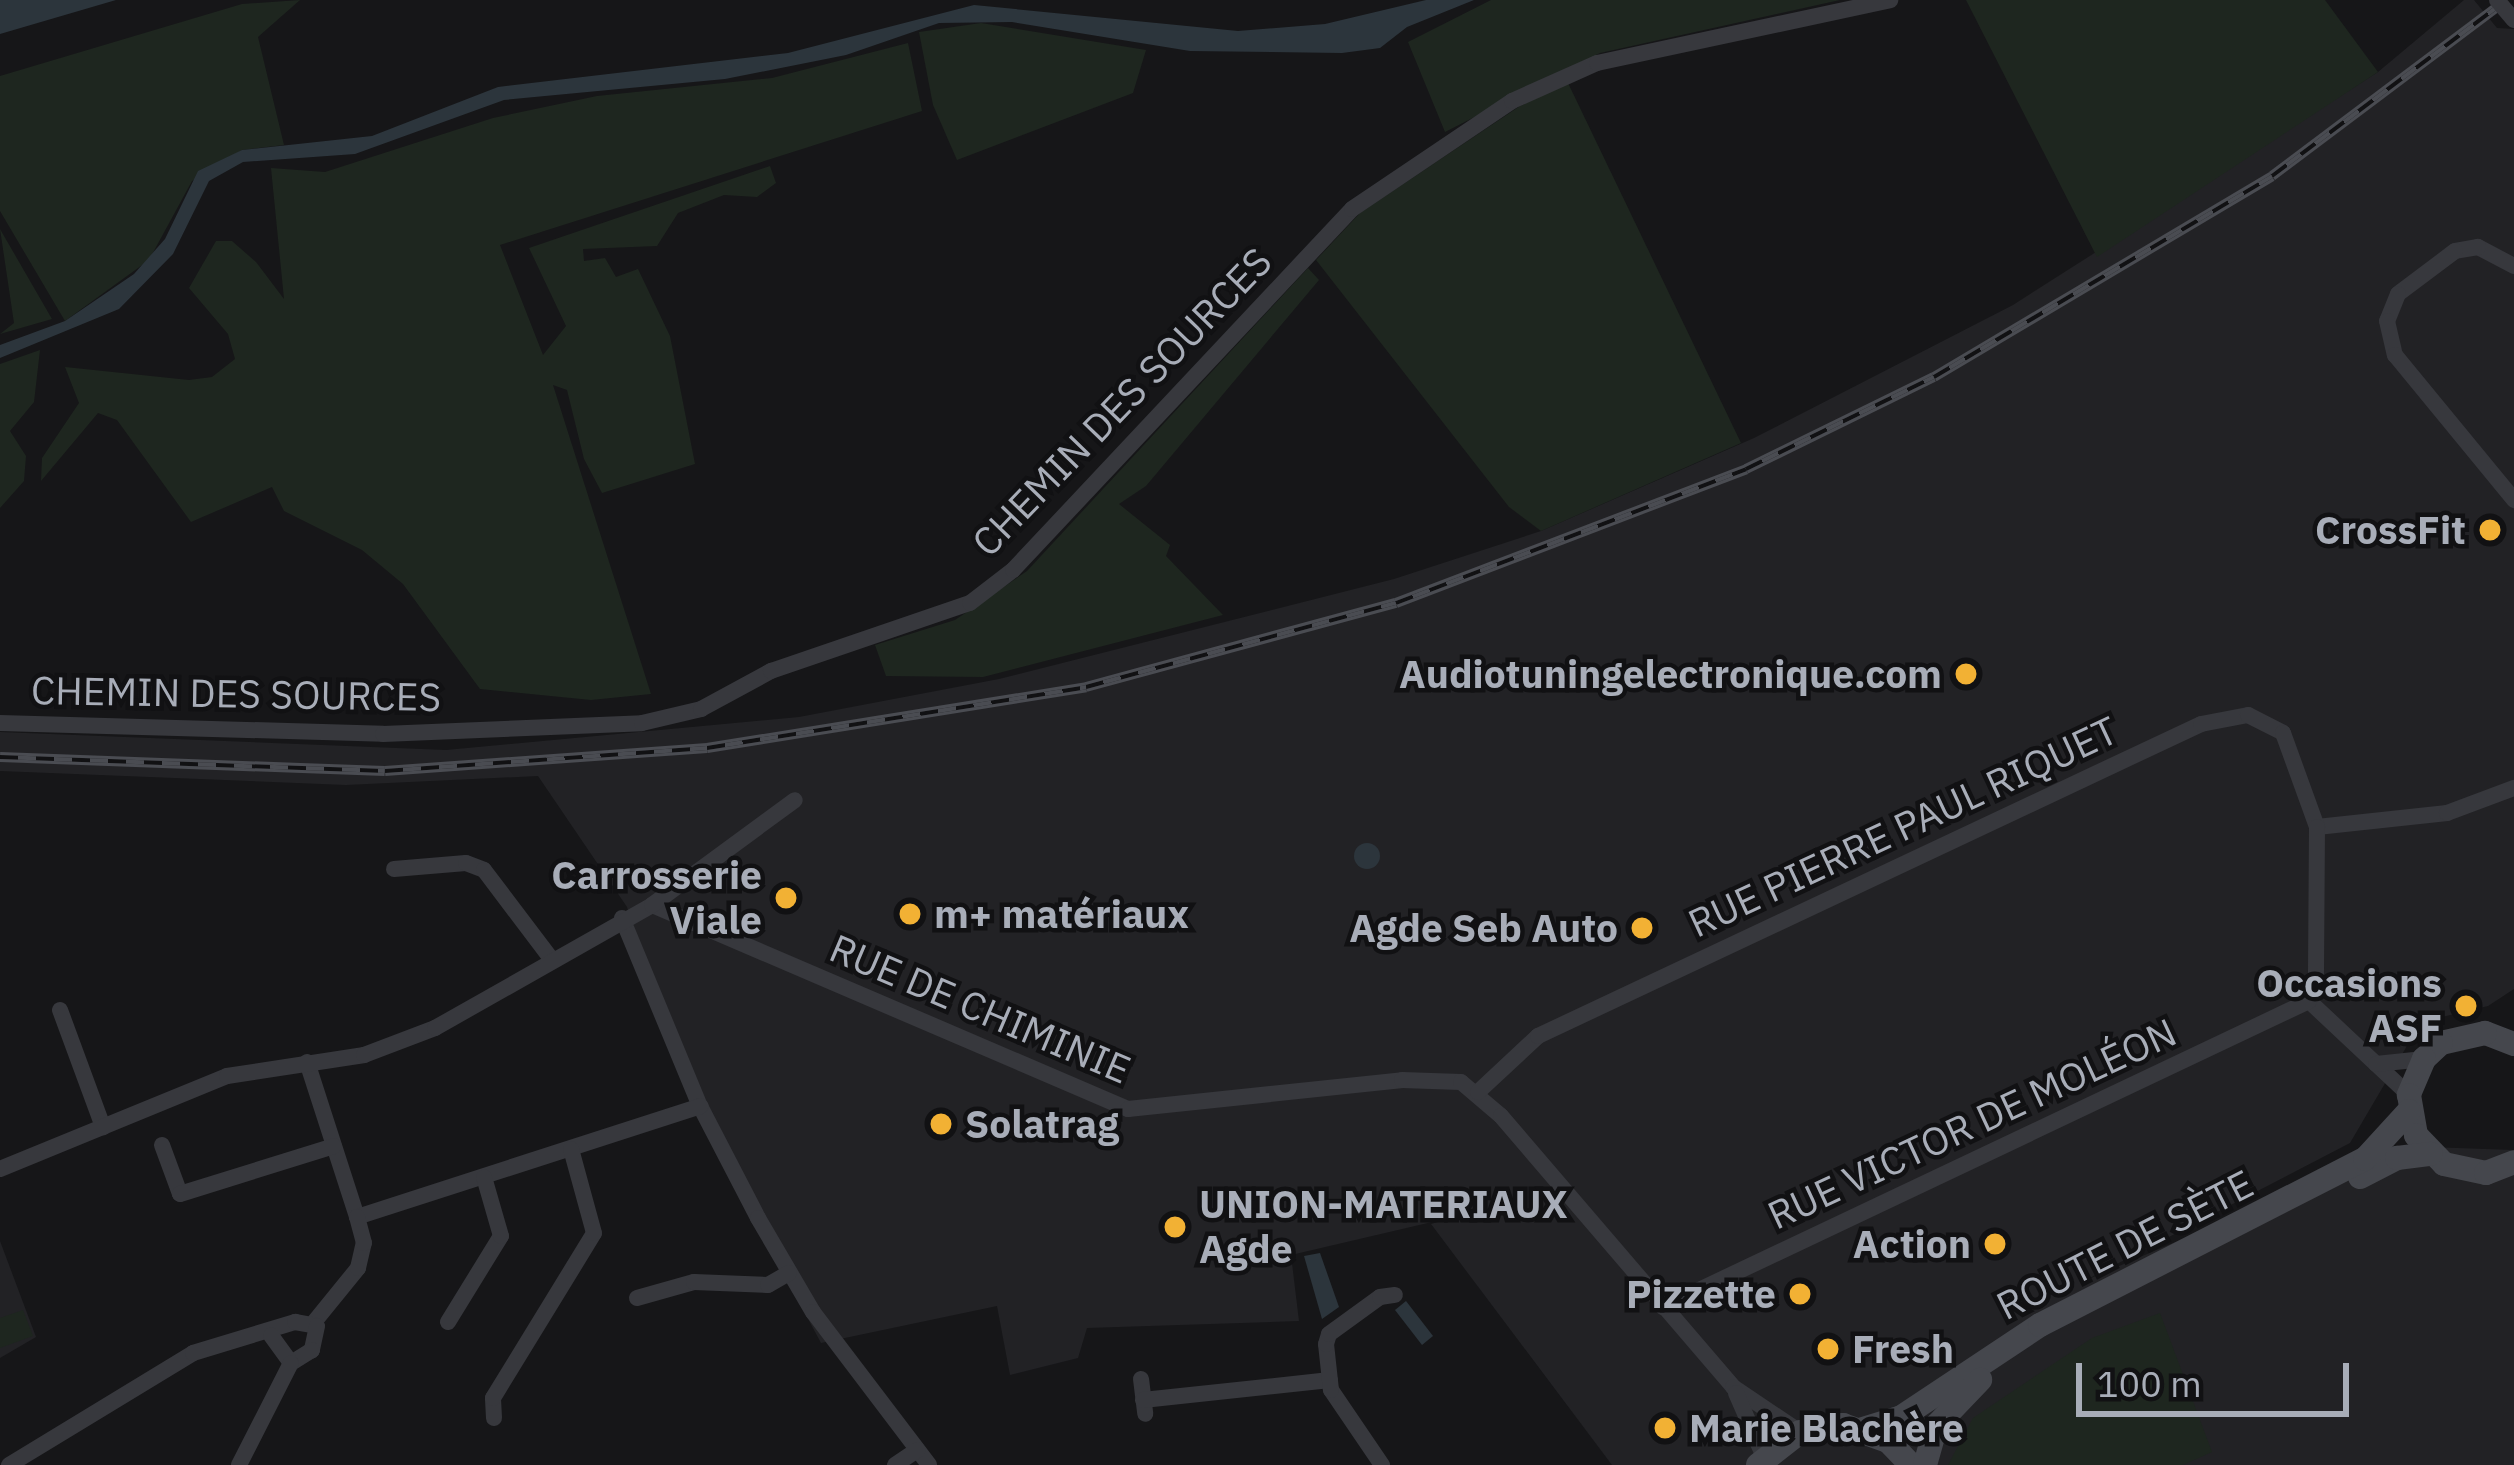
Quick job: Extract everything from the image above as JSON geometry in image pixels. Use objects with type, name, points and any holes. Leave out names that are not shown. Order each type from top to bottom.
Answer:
[{"type":"main road","points":[[2424,1059],[2462,1035],[2512,1040]]},
{"type":"main road","name":"ROUTE DE SÈTE","points":[[1800,1432],[1863,1429],[1900,1418],[2040,1325],[2365,1159],[2409,1103],[2424,1059]]},
{"type":"main road","points":[[2409,1103],[2431,1154],[2459,1170],[2514,1180]]},
{"type":"main road","name":"ROUTE DE SÈTE","points":[[1925,1465],[1947,1409],[2047,1336],[2396,1158],[2431,1154]]},
{"type":"main road","points":[[2486,1173],[2514,1162]]},
{"type":"main road","points":[[1863,1429],[1911,1465]]},
{"type":"main road","points":[[1761,1461],[1800,1432]]},
{"type":"street","name":"CHEMIN DES SOURCES","points":[[0,723],[383,734],[642,722],[701,709],[771,670],[970,603],[1013,570],[1352,209],[1512,101],[1597,63],[1889,0]]},
{"type":"street","points":[[2497,0],[2514,20]]},
{"type":"street","points":[[2514,266],[2478,247],[2455,251],[2398,294],[2387,321],[2395,356],[2514,500]]},
{"type":"street","name":"RUE PIERRE PAUL RIQUET","points":[[1478,1092],[1538,1036],[2227,716],[2248,715],[2283,733],[2317,827]]},
{"type":"street","points":[[2409,1103],[2376,1064],[2309,1001],[2316,983],[2317,827],[2447,813],[2514,788]]},
{"type":"street","points":[[0,1169],[227,1076],[401,1042],[652,905],[796,800]]},
{"type":"street","points":[[394,868],[466,863],[484,870],[552,960]]},
{"type":"street","name":"RUE DE CHIMINIE","points":[[652,905],[1128,1109],[1402,1080],[1446,1078],[1478,1092]]},
{"type":"street","points":[[622,918],[700,1106],[789,1273],[923,1458],[896,1465]]},
{"type":"street","name":"RUE VICTOR DE MOLÉON","points":[[1663,1307],[2309,1001]]},
{"type":"street","points":[[60,1010],[103,1127]]},
{"type":"street","points":[[2376,1064],[2424,1059]]},
{"type":"street","points":[[9,1465],[193,1353],[314,1321],[358,1268],[357,1217],[307,1062]]},
{"type":"street","points":[[1478,1092],[1732,1387],[1800,1432]]},
{"type":"street","points":[[357,1217],[700,1106]]},
{"type":"street","points":[[163,1145],[180,1195],[334,1146]]},
{"type":"street","points":[[494,1418],[493,1398],[594,1233],[571,1149]]},
{"type":"street","points":[[448,1322],[501,1236],[484,1177]]},
{"type":"street","points":[[637,1298],[694,1282],[768,1285],[789,1273]]},
{"type":"street","points":[[1382,1465],[1330,1380],[1329,1334],[1380,1297],[1395,1295]]},
{"type":"street","points":[[239,1465],[291,1363],[312,1350],[314,1321]]},
{"type":"street","points":[[272,1335],[291,1363]]},
{"type":"street","points":[[1141,1378],[1144,1407],[1330,1380]]},
{"type":"street","points":[[1732,1387],[1761,1461]]},
{"type":"shaded area","points":[[0,0],[116,0],[0,34]]},
{"type":"shaded area","points":[[300,0],[258,37],[284,145],[242,150],[192,181],[149,260],[65,321],[0,211],[0,76],[242,4]]},
{"type":"shaded area","points":[[1426,0],[1474,0],[1407,27],[1380,48],[1342,53],[1190,51],[1012,22],[939,23],[846,55],[725,79],[504,100],[355,154],[243,162],[209,181],[173,254],[119,309],[0,358],[0,345],[65,321],[134,274],[165,239],[198,171],[242,150],[372,136],[498,87],[788,53],[974,5],[1238,31],[1325,24]]},
{"type":"shaded area","points":[[1491,0],[1840,0],[1600,53],[1445,132],[1408,42]]},
{"type":"shaded area","points":[[1966,0],[2325,0],[2378,72],[2097,257]]},
{"type":"shaded area","points":[[2464,0],[2474,0],[2497,28],[2514,29],[2514,989],[2488,1006],[2421,1022],[2350,1143],[2084,1281],[2400,1146],[2514,1150],[2514,1465],[1612,1465],[1431,1224],[1462,1215],[1291,1255],[1299,1321],[1087,1328],[1078,1358],[1010,1375],[997,1306],[821,1343],[692,1103],[627,907],[538,776],[346,785],[0,771],[0,732],[446,750],[799,717],[999,679],[1394,579],[1541,531],[1754,438],[2013,305],[2378,72]]},
{"type":"shaded area","points":[[981,23],[1146,50],[1133,93],[957,160],[933,105],[919,32]]},
{"type":"shaded area","points":[[908,43],[922,111],[500,245],[543,355],[566,326],[529,248],[770,166],[776,183],[757,197],[724,195],[678,213],[657,246],[583,249],[584,261],[605,258],[616,277],[638,269],[670,336],[695,464],[602,493],[584,459],[567,390],[553,385],[651,694],[591,700],[480,689],[403,584],[362,550],[284,511],[272,487],[191,522],[117,420],[98,413],[41,481],[42,458],[79,403],[65,367],[189,380],[212,377],[235,359],[228,334],[189,288],[216,241],[232,241],[256,262],[284,299],[271,168],[325,172],[493,118],[597,96],[772,78]]},
{"type":"shaded area","points":[[1568,83],[1741,443],[1541,531],[1509,507],[1316,260],[1360,213],[1520,106]]},
{"type":"shaded area","points":[[0,229],[52,319],[0,334],[14,323]]},
{"type":"shaded area","points":[[1308,268],[1319,280],[1146,486],[1119,504],[1170,545],[1166,556],[1223,615],[983,677],[886,676],[875,645],[955,620],[1027,571]]},
{"type":"shaded area","points":[[40,350],[34,402],[10,431],[26,456],[24,481],[0,508],[0,364]]},
{"type":"shaded area","points":[[1367,843],[1380,856],[1367,869],[1354,856]]},
{"type":"shaded area","points":[[0,1241],[36,1337],[0,1358]]},
{"type":"shaded area","points":[[1320,1253],[1339,1307],[1322,1319],[1304,1256]]},
{"type":"shaded area","points":[[1406,1301],[1433,1336],[1422,1345],[1395,1310]]},
{"type":"shaded area","points":[[23,1310],[33,1336],[0,1348],[0,1318]]},
{"type":"shaded area","points":[[2160,1313],[2212,1452],[2183,1465],[1948,1465],[1973,1418],[2092,1338]]},
{"type":"railway","points":[[0,757],[385,771],[707,748],[1086,687],[1396,603],[1746,469],[1934,377],[2272,176],[2506,0]]},
{"type":"place","name":"CrossFit","points":[[2490,530]]},
{"type":"place","name":"Audiotuningelectronique.com","points":[[1966,674]]},
{"type":"place","name":"Carrosserie Viale","points":[[786,898]]},
{"type":"place","name":"m+ matériaux","points":[[910,914]]},
{"type":"place","name":"Agde Seb Auto","points":[[1642,928]]},
{"type":"place","name":"Occasions ASF","points":[[2466,1006]]},
{"type":"place","name":"Solatrag","points":[[941,1124]]},
{"type":"place","name":"UNION-MATERIAUX Agde","points":[[1175,1227]]},
{"type":"place","name":"Action","points":[[1995,1244]]},
{"type":"place","name":"Pizzette","points":[[1800,1294]]},
{"type":"place","name":"Fresh","points":[[1828,1349]]},
{"type":"place","name":"Marie Blachère","points":[[1665,1428]]}]
